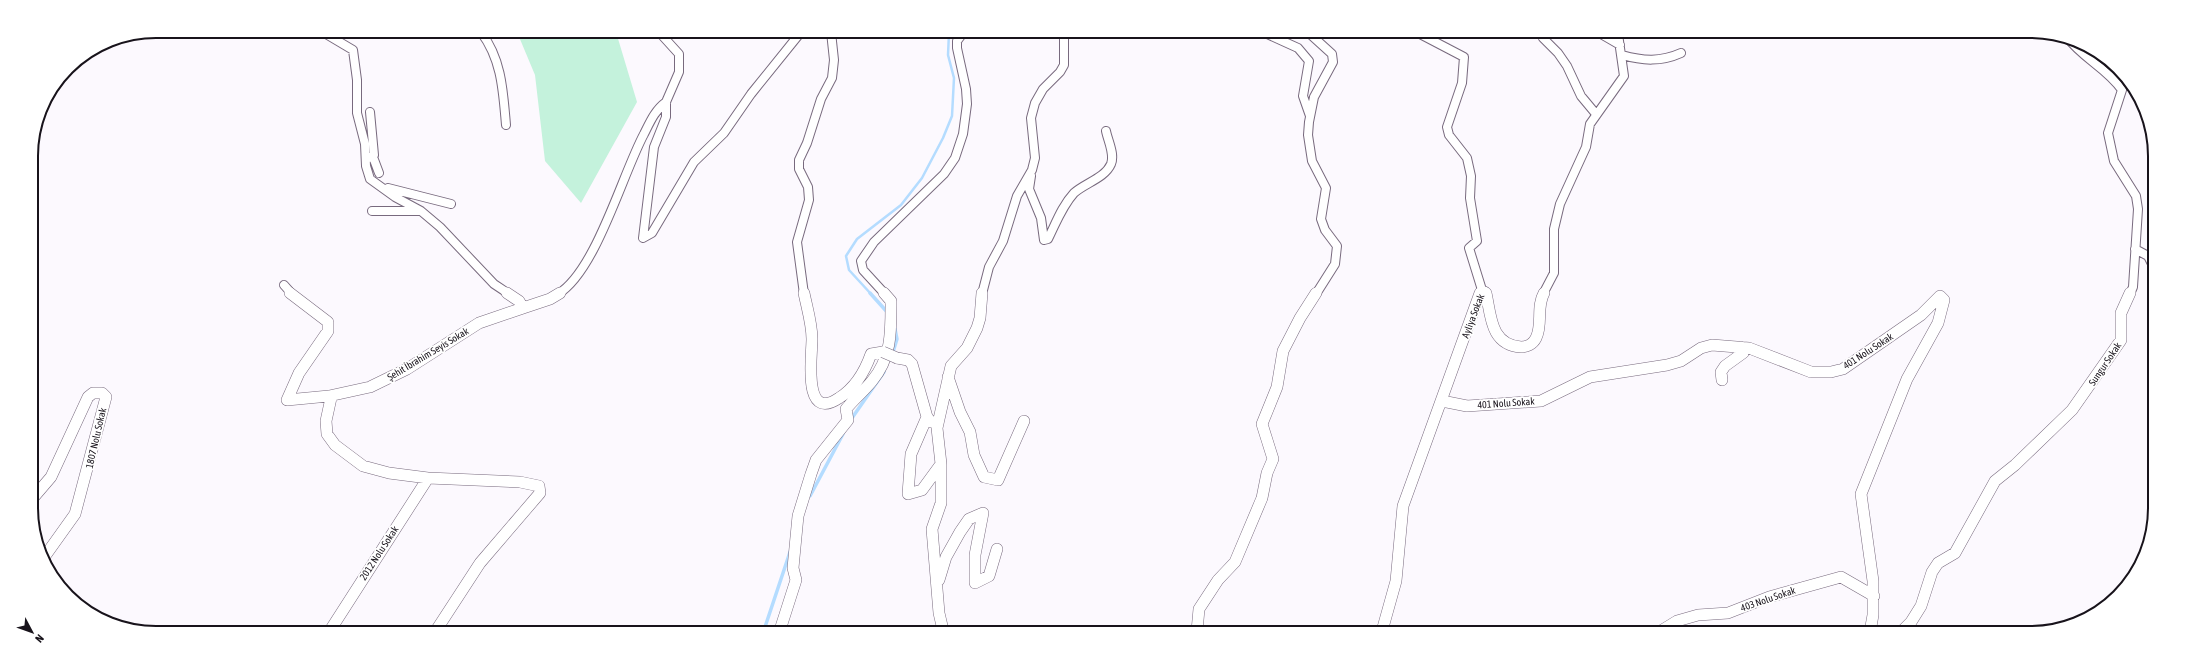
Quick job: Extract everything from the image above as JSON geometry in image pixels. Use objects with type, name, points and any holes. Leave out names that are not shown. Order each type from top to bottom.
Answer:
[{"type":"street","points":[[333,38],[353,50],[357,80],[357,113],[365,144],[366,166],[370,179],[376,185],[422,211],[440,227],[494,284],[519,301],[523,308]]},
{"type":"street","points":[[485,38],[495,53],[500,71],[506,125]]},
{"type":"street","points":[[664,38],[679,54],[679,72],[666,102],[666,117],[654,147],[643,238],[652,233],[669,207],[694,162],[724,133],[750,94],[797,38]]},
{"type":"street","points":[[832,38],[834,60],[832,78],[821,99],[807,143],[799,160],[799,169],[808,187],[808,200],[797,242],[797,252],[812,337],[811,389],[814,397],[826,404],[839,399],[865,369],[871,354],[883,352],[897,358],[908,360],[912,364],[927,417],[937,428]]},
{"type":"street","points":[[781,626],[790,593],[796,580],[793,568],[798,516],[816,460],[848,420],[846,409],[873,381],[887,361],[891,347],[891,302],[863,270],[861,261],[874,242],[951,166],[963,134],[966,90],[957,48],[957,41],[959,38]]},
{"type":"street","points":[[1064,38],[1064,65],[1038,95],[1033,110],[1031,126],[1035,158],[1032,170],[1030,193],[1041,218],[1044,240],[1048,239],[1069,199],[1079,188],[1102,174],[1109,167],[1112,155],[1106,131]]},
{"type":"street","points":[[1276,38],[1298,48],[1305,54],[1309,61],[1303,96],[1310,116]]},
{"type":"street","points":[[1197,626],[1199,609],[1218,580],[1235,562],[1262,498],[1267,473],[1272,459],[1262,424],[1277,387],[1284,351],[1300,318],[1335,264],[1337,246],[1321,225],[1320,214],[1326,188],[1312,162],[1308,138],[1310,116],[1316,90],[1333,62],[1332,54],[1314,38]]},
{"type":"street","points":[[1428,38],[1464,57],[1462,83],[1447,128],[1449,135],[1467,158],[1470,176],[1470,198],[1477,241],[1469,248],[1482,290]]},
{"type":"street","points":[[1543,38],[1558,53],[1567,66],[1581,96],[1596,114]]},
{"type":"street","points":[[1608,38],[1620,45]]},
{"type":"street","name":"Ayliya Sokak","points":[[1383,626],[1396,581],[1403,506],[1480,292],[1482,290],[1486,294],[1489,321],[1495,333],[1506,343],[1521,347],[1530,345],[1536,338],[1540,320],[1540,300],[1554,274],[1556,215],[1586,147],[1587,133],[1596,114],[1621,82],[1624,71],[1619,38]]},
{"type":"street","name":"Sungur Sokak","points":[[1906,626],[1921,606],[1932,572],[1938,563],[1955,553],[1995,480],[2015,466],[2072,410],[2121,340],[2121,313],[2133,287],[2138,209],[2136,196],[2114,161],[2108,133],[2122,90],[2114,79],[2076,50],[2074,46]]},
{"type":"street","points":[[1622,55],[1648,62],[1669,58],[1681,53]]},
{"type":"street","name":"Şehit İbrahim Seyis Sokak","points":[[284,285],[289,292],[328,322],[328,331],[299,373],[287,400],[331,398],[376,384],[396,375],[481,322],[513,313],[550,299],[565,290],[590,256],[603,231],[634,155],[658,108],[666,102]]},
{"type":"street","points":[[366,158],[374,155],[370,112]]},
{"type":"street","points":[[366,158],[373,157],[379,173]]},
{"type":"street","points":[[942,626],[939,614],[938,584],[932,529],[941,502],[941,464],[937,428],[951,366],[970,343],[977,328],[980,318],[981,297],[989,267],[1002,245],[1017,196],[1032,170]]},
{"type":"street","points":[[376,185],[451,204]]},
{"type":"street","points":[[372,211],[422,211]]},
{"type":"street","points":[[2136,249],[2148,256]]},
{"type":"street","name":"401 Nolu Sokak","points":[[1442,401],[1456,405],[1468,406],[1541,401],[1573,387],[1590,377],[1667,365],[1681,361],[1701,348],[1712,345],[1741,347],[1763,353],[1801,370],[1811,372],[1831,372],[1844,369],[1921,315],[1935,299],[1940,296],[1944,300],[1938,324],[1907,379],[1861,494],[1874,596],[1871,626]]},
{"type":"street","points":[[1722,380],[1721,372],[1725,366],[1743,353],[1741,347]]},
{"type":"street","points":[[948,377],[960,412],[970,432],[974,455],[984,477],[998,480],[1024,421]]},
{"type":"street","name":"1807 Nolu Sokak","points":[[38,492],[51,477],[88,397],[94,393],[102,393],[106,397],[80,502],[66,528],[47,553]]},
{"type":"street","points":[[331,398],[326,421],[327,434],[335,445],[353,460],[375,470],[428,478],[520,482],[539,486],[540,493],[480,563],[440,626]]},
{"type":"street","points":[[927,417],[909,457],[907,469],[908,494],[922,490],[941,464]]},
{"type":"street","name":"2012 Nolu Sokak","points":[[333,626],[428,478]]},
{"type":"street","points":[[938,584],[946,557],[969,519],[983,513],[975,555],[975,583],[989,576],[997,548]]},
{"type":"street","name":"403 Nolu Sokak","points":[[1669,626],[1677,621],[1698,615],[1728,613],[1769,597],[1841,577],[1874,596]]},
{"type":"green space","points":[[520,38],[618,38],[637,102],[581,203],[545,161],[535,75]]},
{"type":"waterway","points":[[871,294],[849,270],[846,256],[857,239],[901,205],[922,178],[943,138],[952,116],[954,78],[948,55],[949,38]]},
{"type":"waterway","points":[[870,293],[888,313]]},
{"type":"waterway","points":[[893,352],[897,339],[895,329]]},
{"type":"waterway","points":[[852,418],[884,372]]},
{"type":"waterway","points":[[810,496],[843,434]]},
{"type":"waterway","points":[[765,626],[790,552]]}]
